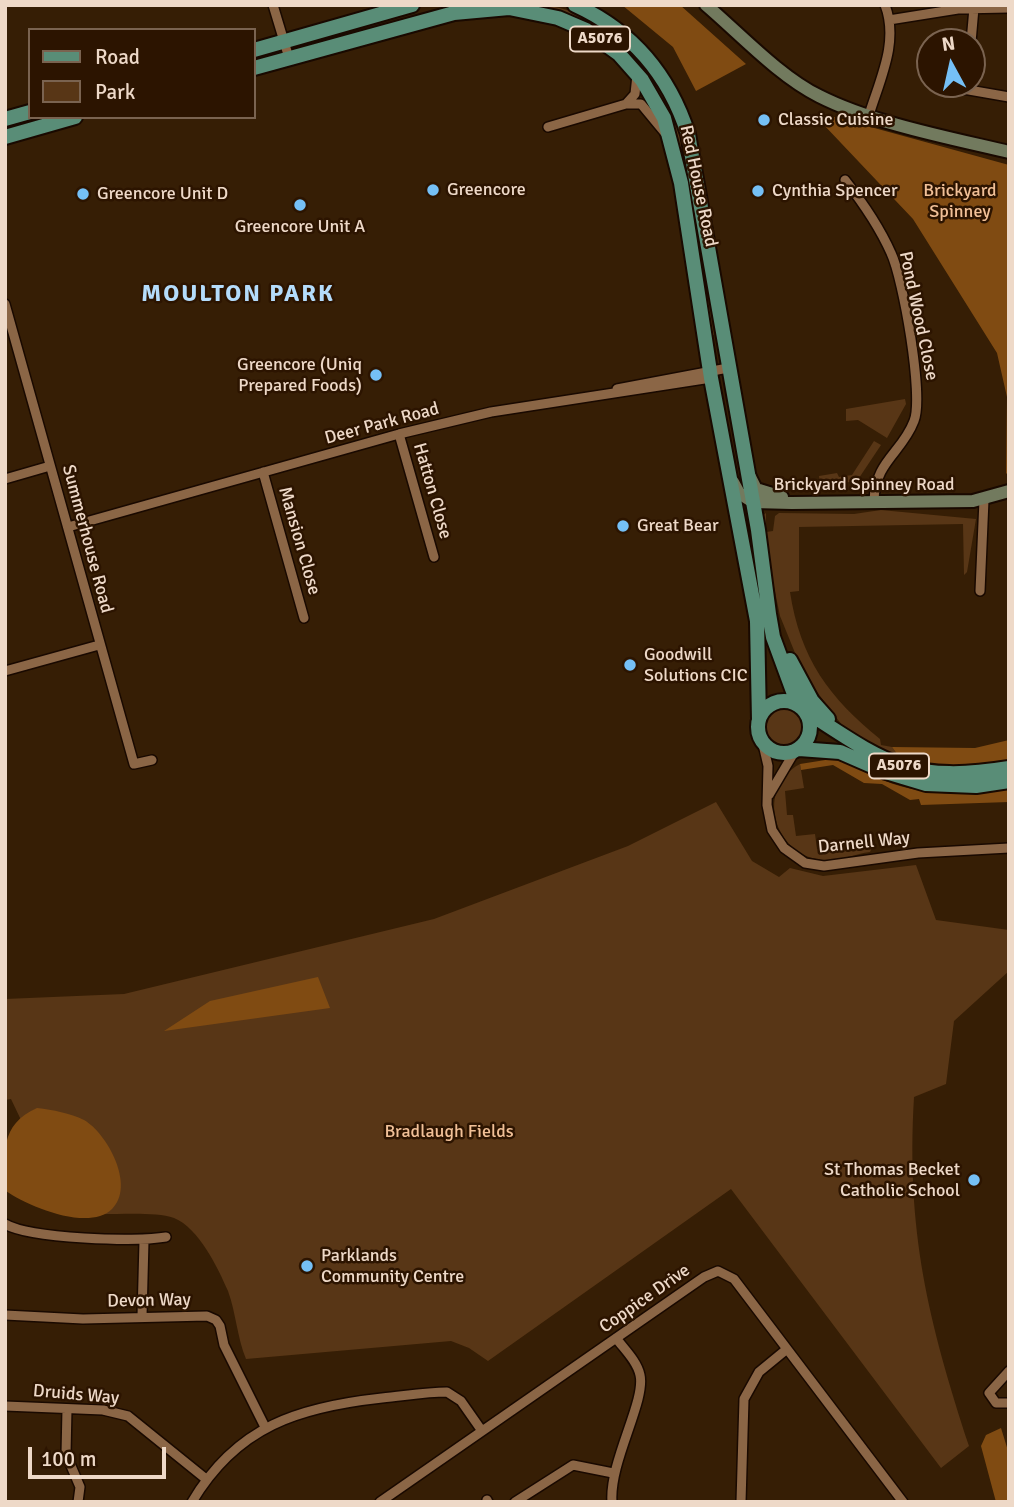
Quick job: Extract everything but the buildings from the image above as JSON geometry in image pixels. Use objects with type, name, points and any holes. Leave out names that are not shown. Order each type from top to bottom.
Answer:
[{"type":"main road","points":[[256,49],[412,5]]},
{"type":"main road","points":[[575,5],[626,37],[651,62],[670,89],[683,118],[693,154],[711,257],[716,372],[748,471],[749,498],[774,637],[811,729],[797,750]]},
{"type":"main road","name":"Red House Road","points":[[256,67],[454,13],[509,8],[551,16],[586,30],[619,54],[637,73],[661,110],[672,144],[688,223],[716,372],[730,477],[757,621],[759,720]]},
{"type":"main road","points":[[5,119],[28,113]]},
{"type":"main road","points":[[5,137],[68,119]]},
{"type":"main road","points":[[769,614],[812,701],[852,741]]},
{"type":"main road","points":[[801,707],[775,703],[768,706],[759,720],[762,740],[774,751],[840,752],[886,772],[926,784],[976,786],[1009,781]]},
{"type":"main road","name":"A5076","points":[[801,707],[852,741],[895,764],[936,774],[976,773],[1009,768]]},
{"type":"street","points":[[273,5],[289,58]]},
{"type":"street","points":[[706,5],[800,85],[828,100],[869,115],[1009,152]]},
{"type":"street","points":[[869,115],[889,50],[889,20],[885,5]]},
{"type":"street","points":[[889,20],[974,8],[1009,8]]},
{"type":"street","points":[[972,28],[974,8]]},
{"type":"street","points":[[626,104],[635,94],[637,73]]},
{"type":"street","points":[[986,92],[1009,97]]},
{"type":"street","points":[[548,127],[626,104],[641,104],[649,110],[672,144]]},
{"type":"street","name":"Pond Wood Close","points":[[845,180],[872,214],[893,256],[918,396],[915,421],[881,468],[873,500]]},
{"type":"street","name":"Summerhouse Road","points":[[5,304],[134,764],[152,760]]},
{"type":"street","name":"Deer Park Road","points":[[68,527],[399,434],[491,412],[609,392],[644,382],[716,372]]},
{"type":"street","name":"Hatton Close","points":[[399,434],[434,557]]},
{"type":"street","points":[[5,479],[50,466]]},
{"type":"street","points":[[748,471],[757,489],[772,496]]},
{"type":"street","name":"Mansion Close","points":[[263,472],[304,618]]},
{"type":"street","points":[[730,477],[749,498]]},
{"type":"street","name":"Brickyard Spinney Road","points":[[749,498],[813,502],[984,500],[1009,491]]},
{"type":"street","points":[[736,512],[737,503],[749,498],[772,496],[813,502]]},
{"type":"street","points":[[979,591],[984,500]]},
{"type":"street","points":[[5,671],[99,645]]},
{"type":"street","name":"Darnell Way","points":[[762,740],[768,766],[769,821],[778,841],[793,856],[815,866],[843,865],[931,852],[1009,848]]},
{"type":"street","points":[[768,797],[797,750]]},
{"type":"street","points":[[5,1224],[20,1232],[38,1235],[123,1237],[144,1241],[166,1237]]},
{"type":"street","points":[[142,1316],[144,1241]]},
{"type":"street","name":"Coppice Drive","points":[[380,1502],[704,1277],[722,1271],[734,1279],[904,1502]]},
{"type":"street","name":"Devon Way","points":[[5,1315],[83,1319],[142,1316],[176,1319],[198,1315],[216,1320],[224,1345],[265,1427]]},
{"type":"street","points":[[612,1502],[613,1473],[641,1381],[636,1365],[616,1338]]},
{"type":"street","points":[[741,1502],[744,1399],[759,1372],[787,1349]]},
{"type":"street","points":[[1009,1371],[989,1393],[996,1403],[1009,1403]]},
{"type":"street","points":[[192,1502],[206,1479],[229,1453],[265,1427],[323,1406],[447,1392],[457,1396],[482,1431]]},
{"type":"street","name":"Druids Way","points":[[5,1406],[103,1410],[128,1416],[206,1479]]},
{"type":"street","points":[[67,1409],[66,1454],[80,1487],[78,1502]]},
{"type":"street","points":[[515,1502],[573,1465],[613,1473]]},
{"type":"green space","points":[[530,5],[566,10],[596,24],[616,39],[645,68],[666,101],[682,137],[692,176],[714,335],[711,336],[692,211],[663,102],[632,60]]},
{"type":"green space","points":[[622,5],[680,5],[746,64],[696,91],[673,47]]},
{"type":"green space","name":"Brickyard Spinney","points":[[827,115],[1009,165],[1009,476],[1006,473],[1007,397],[997,353],[913,219],[823,124]]},
{"type":"green space","points":[[905,399],[906,404],[887,438],[858,420],[846,421],[846,409]]},
{"type":"green space","points":[[874,441],[881,445],[857,481],[820,486],[819,476],[837,473],[839,477],[852,475]]},
{"type":"green space","points":[[881,510],[976,519],[967,572],[964,575],[963,524],[799,527],[799,591],[790,592],[801,637],[820,675],[846,708],[880,739],[881,745],[892,747],[902,761],[861,740],[842,725],[804,675],[780,616],[760,518],[766,513],[766,532],[773,531],[775,516],[779,513],[854,514]]},
{"type":"green space","points":[[784,707],[798,713],[804,727],[798,741],[784,747],[770,741],[764,727],[770,713]]},
{"type":"green space","points":[[1009,740],[1009,762],[940,770],[902,761],[892,747],[975,748]]},
{"type":"green space","points":[[838,758],[898,786],[930,792],[977,793],[1009,789],[1009,802],[921,805],[919,799],[910,800],[882,784],[864,783],[833,765],[801,770],[800,764]]},
{"type":"green space","points":[[800,764],[804,788],[785,791],[787,815],[793,815],[796,836],[815,834],[817,849],[874,843],[870,852],[822,860],[805,855],[792,846],[782,834],[774,804],[778,788],[786,775]]},
{"type":"green space","name":"Bradlaugh Fields","points":[[716,802],[752,861],[779,877],[790,868],[823,876],[916,865],[936,920],[1009,930],[1009,971],[954,1021],[946,1084],[914,1097],[913,1190],[923,1274],[931,1316],[969,1446],[941,1468],[731,1189],[488,1361],[469,1348],[451,1341],[246,1359],[228,1291],[207,1250],[192,1230],[166,1216],[92,1214],[21,1120],[11,1099],[5,1100],[5,999],[124,994],[434,919],[628,846]]},
{"type":"green space","points":[[318,977],[330,1008],[164,1031],[210,1001]]},
{"type":"green space","points":[[37,1108],[84,1120],[101,1136],[116,1161],[120,1174],[119,1199],[112,1209],[89,1218],[74,1217],[43,1209],[6,1191],[6,1142],[16,1123]]},
{"type":"green space","points":[[1001,1428],[1009,1454],[1009,1502],[996,1502],[981,1446],[986,1435]]},
{"type":"place","name":"Classic Cuisine","points":[[764,120]]},
{"type":"place","name":"Greencore","points":[[433,190]]},
{"type":"place","name":"Cynthia Spencer","points":[[758,191]]},
{"type":"place","name":"Greencore Unit D","points":[[83,194]]},
{"type":"place","name":"Greencore Unit A","points":[[300,205]]},
{"type":"place","name":"Greencore (Uniq Prepared Foods)","points":[[376,375]]},
{"type":"place","name":"Great Bear","points":[[623,526]]},
{"type":"place","name":"Goodwill Solutions CIC","points":[[630,665]]},
{"type":"place","name":"St Thomas Becket Catholic School","points":[[974,1180]]},
{"type":"place","name":"Parklands Community Centre","points":[[307,1266]]},
{"type":"district","name":"MOULTON PARK","points":[[238,295]]}]
